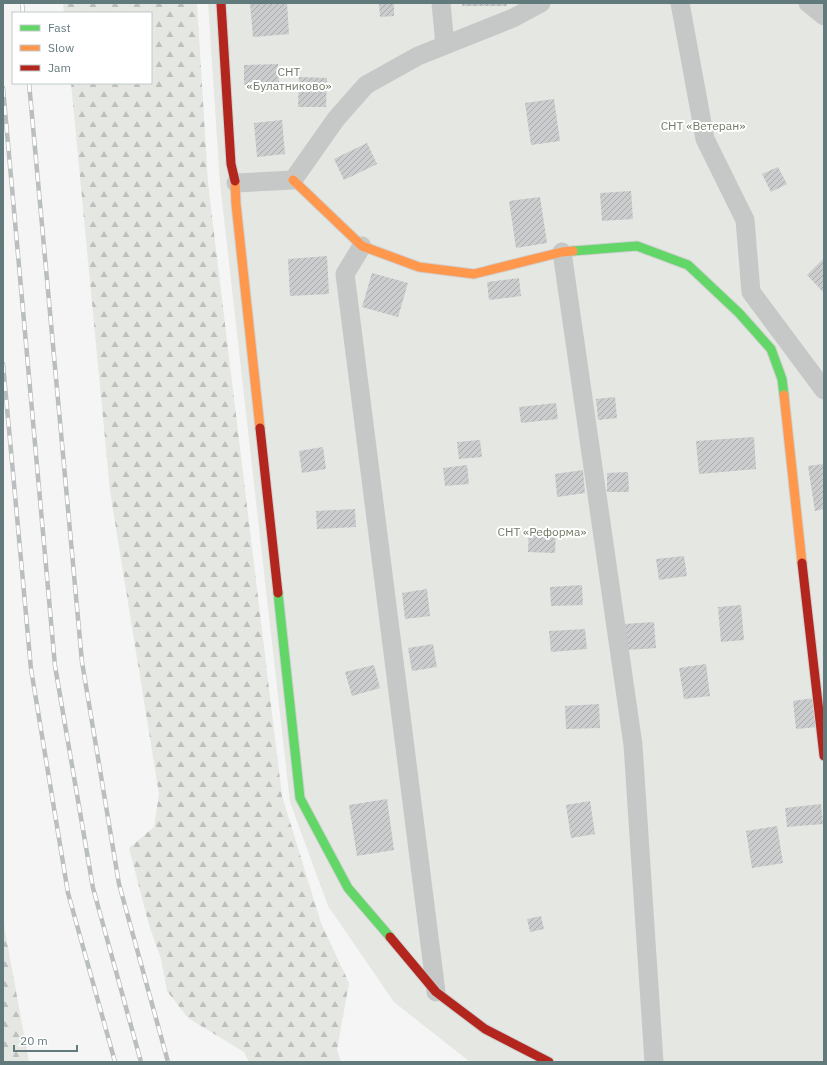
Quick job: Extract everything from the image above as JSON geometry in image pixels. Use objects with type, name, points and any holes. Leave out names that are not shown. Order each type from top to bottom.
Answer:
[{"type":"street","points":[[221,3],[231,164],[236,183],[237,212],[300,798],[348,888],[436,992],[485,1029],[549,1062]]},
{"type":"street","points":[[441,3],[445,45]]},
{"type":"street","points":[[293,180],[336,119],[366,85],[418,56],[513,18],[541,3]]},
{"type":"street","points":[[808,3],[824,16]]},
{"type":"street","points":[[683,4],[704,139],[745,220],[751,292],[824,390]]},
{"type":"street","points":[[236,183],[293,180],[362,246],[418,267],[474,274],[562,252],[637,246],[688,265],[739,313],[771,349],[782,379],[824,756]]},
{"type":"street","points":[[362,246],[345,274],[436,992]]},
{"type":"street","points":[[562,252],[633,745],[654,1062]]},
{"type":"green space","points":[[63,3],[197,3],[208,183],[282,796],[321,923],[349,983],[337,1050],[341,1062],[249,1062],[244,1052],[188,1018],[167,991],[161,959],[149,925],[129,848],[154,827],[159,794],[110,491],[71,84],[152,84],[152,12],[64,12]]},
{"type":"green space","name":"СНТ «Реформа»","points":[[208,3],[824,3],[824,1062],[470,1062],[394,1002],[328,906],[290,802],[220,183]]},
{"type":"green space","points":[[3,920],[29,1062],[3,1062]]},
{"type":"building","points":[[250,3],[287,3],[289,34],[253,37]]},
{"type":"building","points":[[379,3],[394,3],[394,16],[380,17]]},
{"type":"building","points":[[463,3],[507,3],[507,6],[462,6]]},
{"type":"building","points":[[278,64],[279,83],[244,85],[244,65]]},
{"type":"building","points":[[299,77],[327,78],[326,107],[298,107]]},
{"type":"building","points":[[554,99],[560,141],[531,145],[525,103]]},
{"type":"building","points":[[282,120],[285,154],[257,157],[254,123]]},
{"type":"building","points":[[367,143],[377,164],[344,180],[334,159]]},
{"type":"building","points":[[778,167],[787,184],[771,192],[762,174]]},
{"type":"building","points":[[631,191],[633,219],[602,221],[600,193]]},
{"type":"building","points":[[540,197],[547,243],[516,248],[509,201]]},
{"type":"building","points":[[327,256],[329,294],[290,296],[288,259]]},
{"type":"building","points":[[824,258],[824,293],[807,275]]},
{"type":"building","points":[[372,273],[408,283],[398,317],[362,307]]},
{"type":"building","points":[[519,278],[521,296],[489,300],[487,282]]},
{"type":"building","points":[[615,397],[617,418],[598,420],[596,399]]},
{"type":"building","points":[[556,403],[558,419],[521,423],[519,407]]},
{"type":"building","points":[[754,437],[756,469],[699,474],[696,441]]},
{"type":"building","points":[[480,440],[482,457],[459,459],[457,442]]},
{"type":"building","points":[[323,447],[326,469],[302,473],[299,451]]},
{"type":"building","points":[[824,464],[824,509],[815,511],[808,466]]},
{"type":"building","points":[[467,465],[469,484],[445,486],[443,468]]},
{"type":"building","points":[[583,470],[585,493],[557,497],[555,474]]},
{"type":"building","points":[[628,472],[629,492],[607,492],[607,473]]},
{"type":"building","points":[[355,509],[356,527],[317,529],[316,511]]},
{"type":"building","points":[[529,529],[556,530],[555,553],[528,552]]},
{"type":"building","points":[[684,556],[687,576],[659,580],[656,559]]},
{"type":"building","points":[[582,585],[583,605],[551,606],[550,587]]},
{"type":"building","points":[[427,589],[430,616],[405,619],[402,593]]},
{"type":"building","points":[[741,605],[744,640],[721,642],[718,607]]},
{"type":"building","points":[[654,622],[656,648],[627,650],[625,624]]},
{"type":"building","points":[[585,629],[587,649],[551,652],[549,631]]},
{"type":"building","points":[[433,644],[437,667],[412,671],[408,648]]},
{"type":"building","points":[[706,664],[710,696],[684,699],[679,668]]},
{"type":"building","points":[[374,665],[380,688],[352,696],[345,672]]},
{"type":"building","points":[[814,698],[817,727],[796,729],[793,701]]},
{"type":"building","points":[[599,704],[600,728],[566,729],[565,706]]},
{"type":"building","points":[[387,799],[394,850],[357,856],[349,805]]},
{"type":"building","points":[[590,801],[595,834],[571,838],[566,805]]},
{"type":"building","points":[[821,804],[823,824],[787,827],[785,808]]},
{"type":"building","points":[[777,826],[783,863],[752,868],[746,831]]},
{"type":"building","points":[[541,916],[544,929],[530,932],[527,919]]},
{"type":"railway","points":[[22,3],[23,12]]},
{"type":"railway","points":[[29,84],[82,662],[119,884],[168,1062]]},
{"type":"railway","points":[[3,88],[55,666],[93,888],[141,1062]]},
{"type":"railway","points":[[3,364],[31,669],[68,893],[115,1062]]},
{"type":"traffic: fast","points":[[573,251],[637,246],[688,265],[739,313],[771,349],[782,379],[784,395]]},
{"type":"traffic: fast","points":[[278,593],[300,798],[348,888],[390,937]]},
{"type":"traffic: slow","points":[[293,180],[362,246],[419,267],[474,274],[562,252],[573,251]]},
{"type":"traffic: slow","points":[[235,181],[236,204],[260,428]]},
{"type":"traffic: slow","points":[[784,395],[802,563]]},
{"type":"traffic: jam","points":[[221,3],[231,164],[235,181]]},
{"type":"traffic: jam","points":[[260,428],[278,593]]},
{"type":"traffic: jam","points":[[802,563],[824,756]]},
{"type":"traffic: jam","points":[[390,937],[436,992],[485,1029],[549,1062]]},
{"type":"park label","name":"СНТ «Булатниково»","points":[[289,78]]},
{"type":"park label","name":"СНТ «Ветеран»","points":[[703,125]]}]
